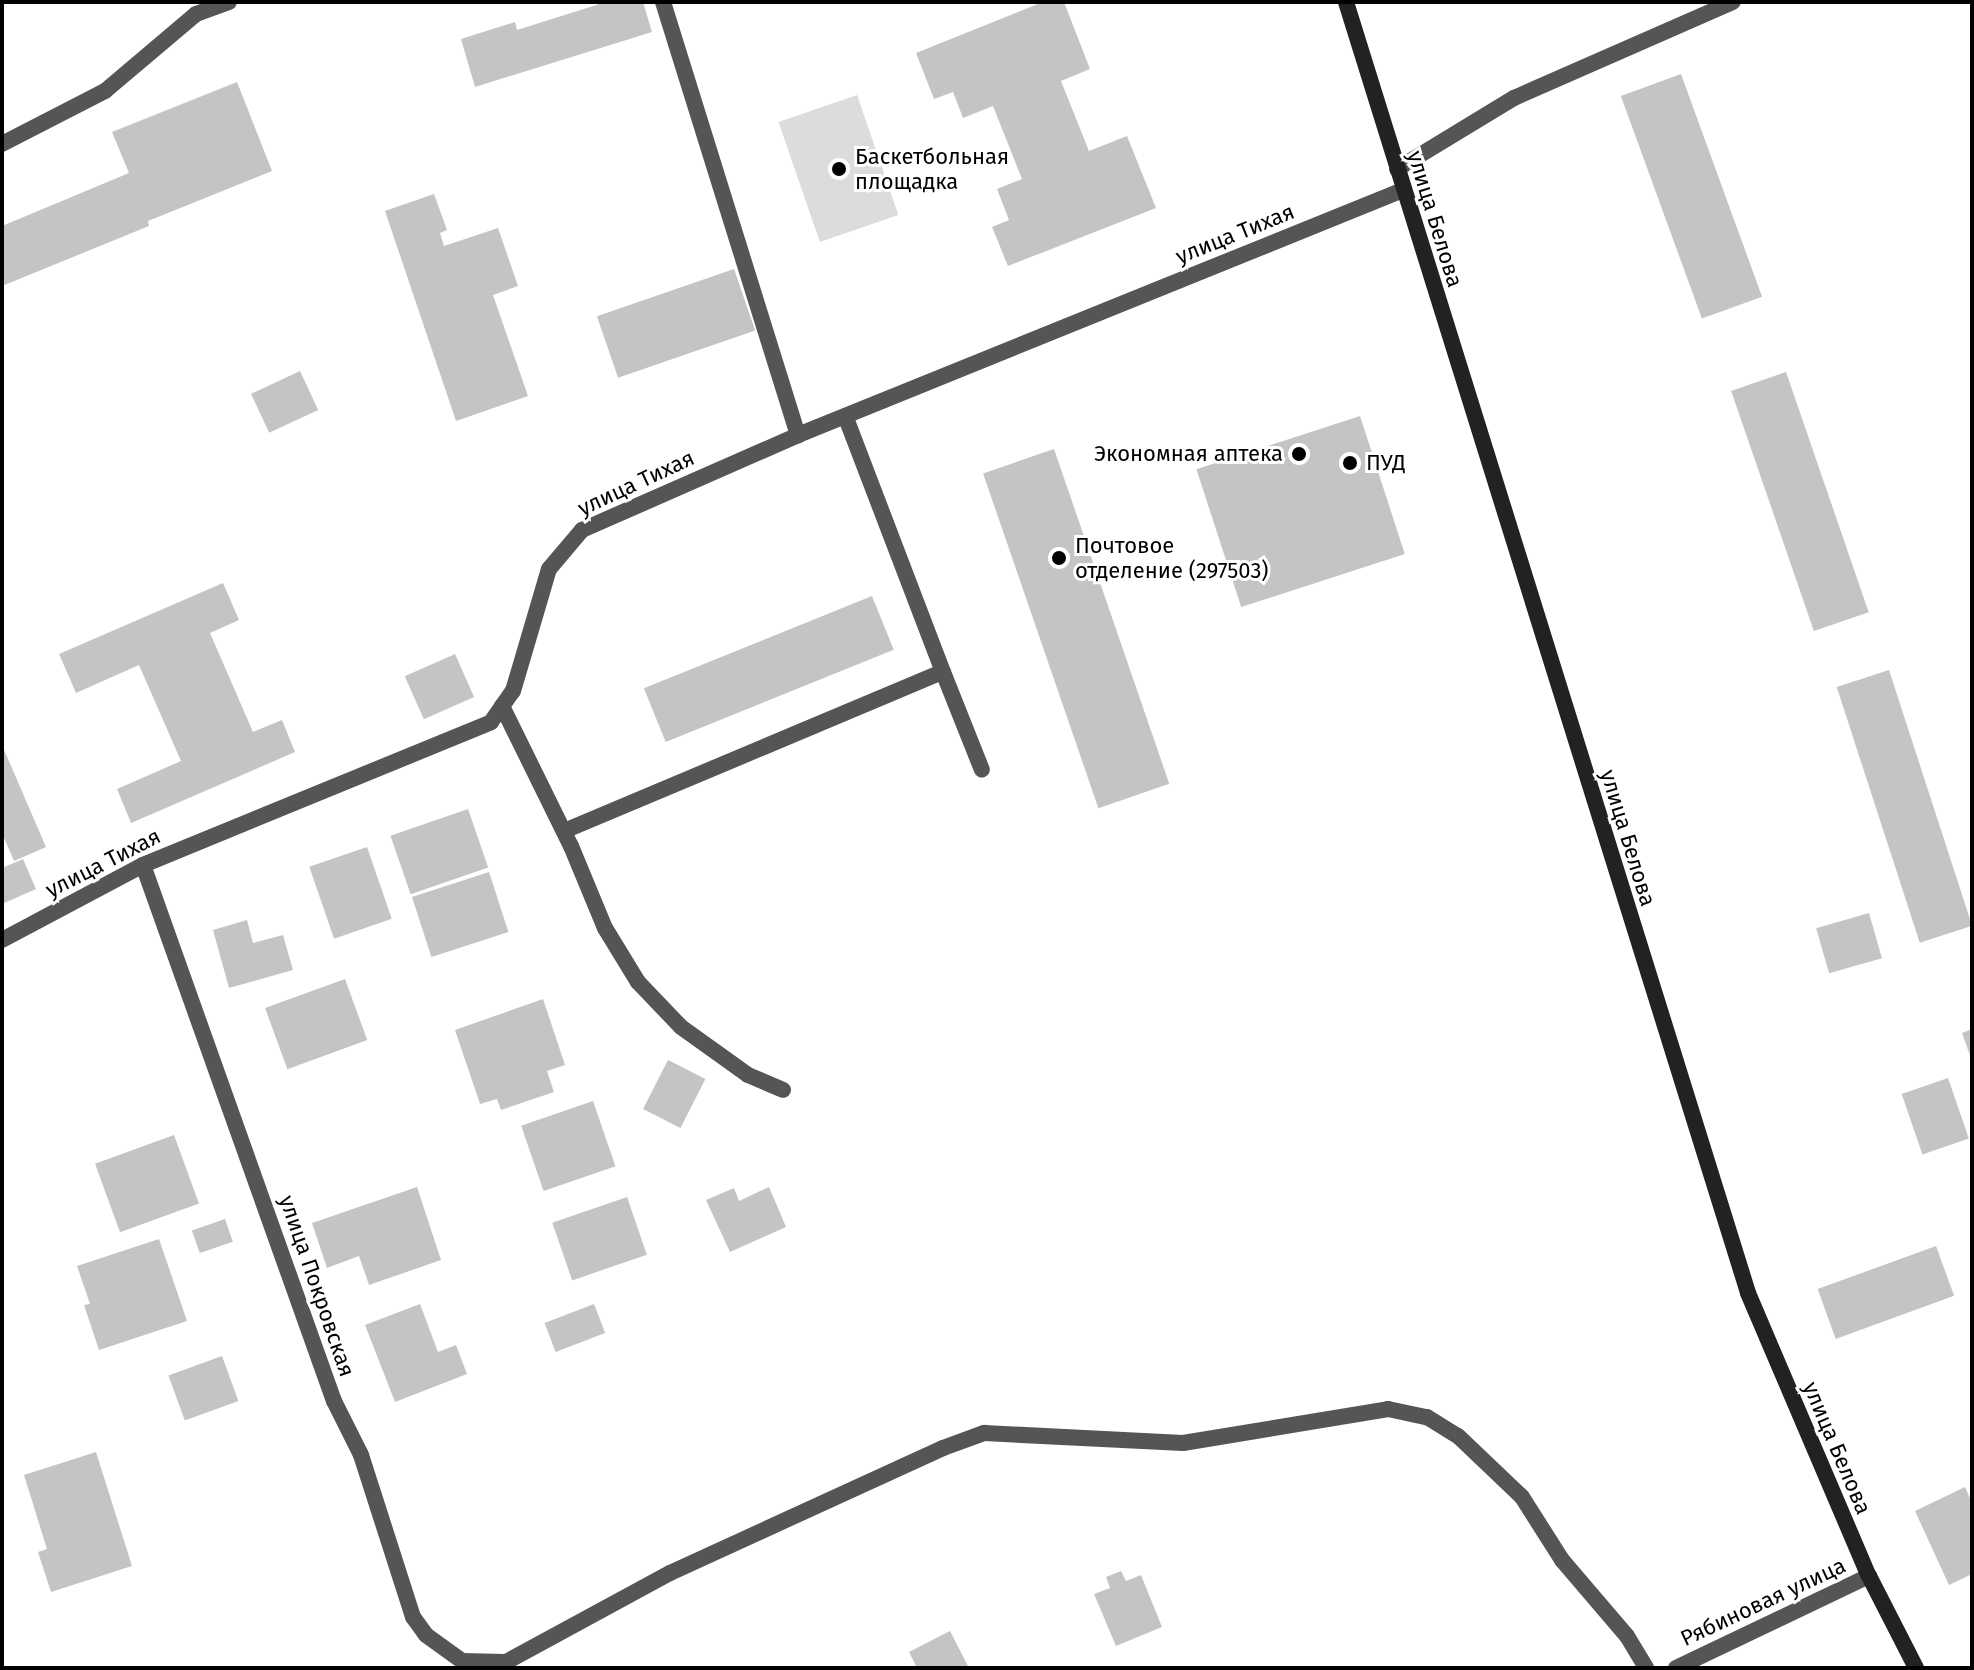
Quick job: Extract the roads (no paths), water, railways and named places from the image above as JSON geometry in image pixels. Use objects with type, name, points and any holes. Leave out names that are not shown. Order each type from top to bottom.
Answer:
[{"type":"main road","name":"улица Белова","points":[[1346,2],[1744,1279],[1805,1432],[1869,1576],[1916,1668]]},
{"type":"street","points":[[2,144],[105,91],[196,14],[229,2]]},
{"type":"street","points":[[663,2],[798,435]]},
{"type":"street","points":[[1397,169],[1514,98],[1733,2]]},
{"type":"street","name":"улица Тихая","points":[[2,940],[143,865],[491,722],[513,691],[549,569],[582,530],[798,435],[1403,190]]},
{"type":"street","points":[[845,416],[982,770]]},
{"type":"street","points":[[564,831],[943,672]]},
{"type":"street","points":[[502,706],[564,831],[605,928],[638,982],[681,1027],[748,1075],[783,1090]]},
{"type":"street","name":"улица Покровская","points":[[143,865],[334,1401],[361,1455],[413,1617],[426,1635],[462,1661],[500,1665]]},
{"type":"street","points":[[500,1665],[670,1573],[943,1448],[984,1433],[1183,1443],[1388,1409],[1427,1417],[1458,1436],[1522,1497],[1562,1560],[1627,1636],[1646,1668]]},
{"type":"street","name":"Рябиновая улица","points":[[1682,1667],[1869,1576]]},
{"type":"place","name":"Баскетбольная площадка","points":[[839,169]]},
{"type":"place","name":"Экономная аптека","points":[[1299,454]]},
{"type":"place","name":"ПУД","points":[[1350,463]]},
{"type":"place","name":"Почтовое отделение (297503)","points":[[1059,558]]}]
